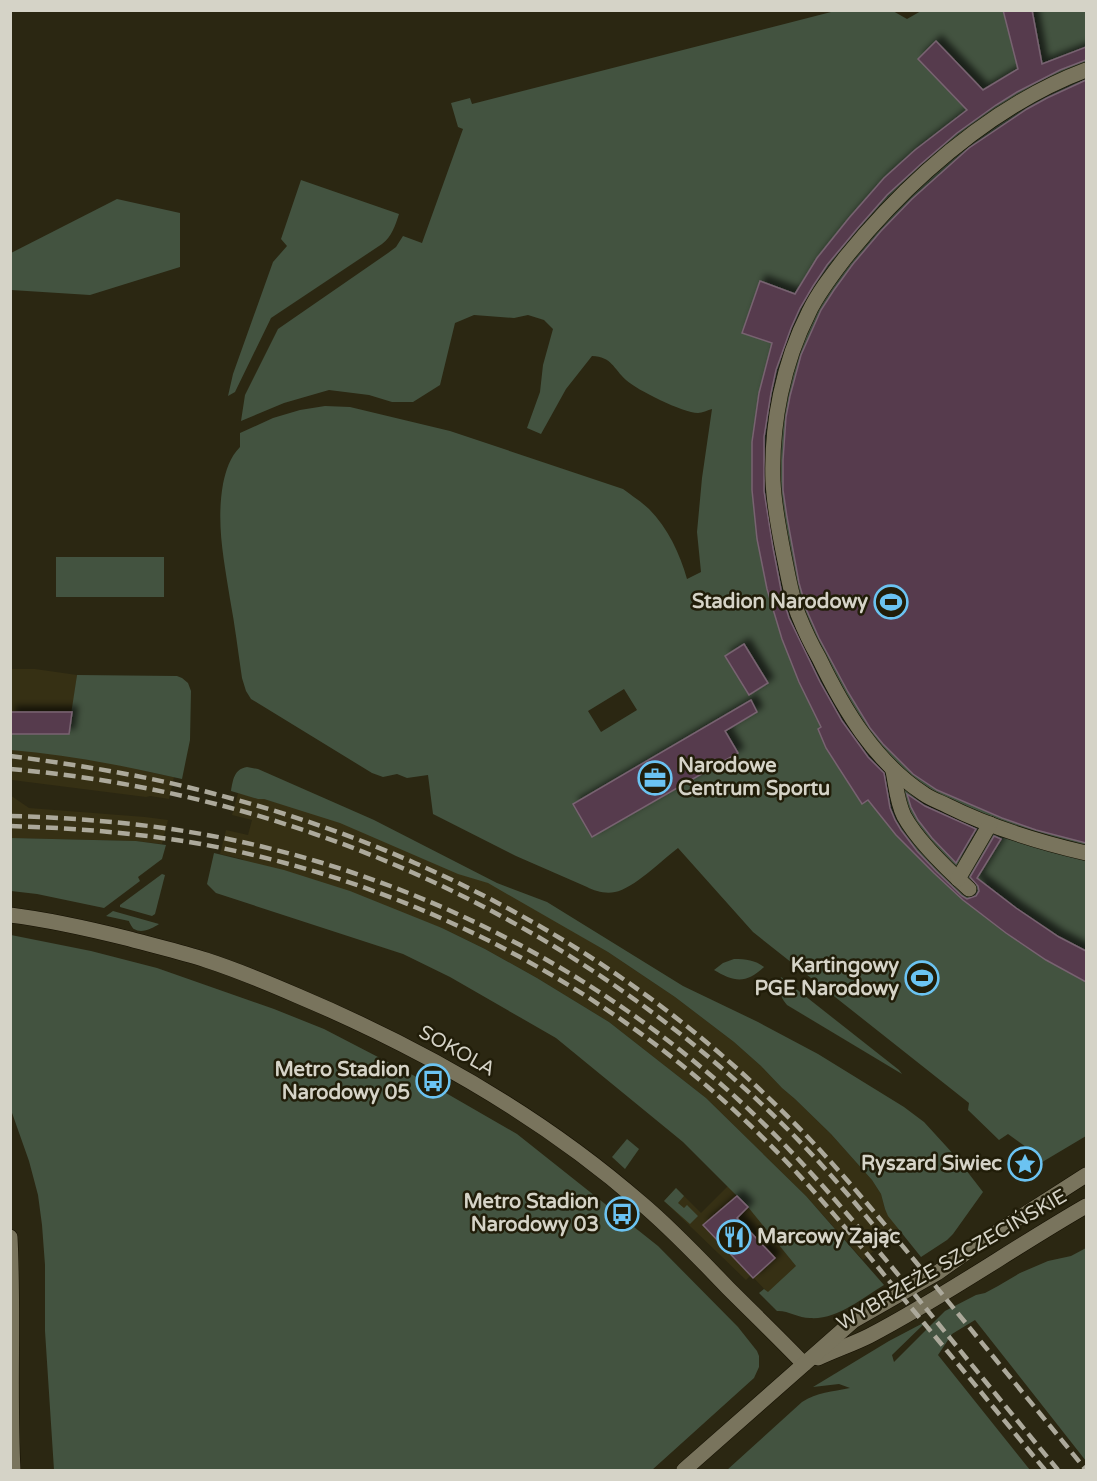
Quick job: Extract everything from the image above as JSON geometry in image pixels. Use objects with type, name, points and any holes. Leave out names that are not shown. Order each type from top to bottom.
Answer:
[{"type":"street","points":[[1086,70],[1018,102],[941,158],[907,188],[868,230],[831,276],[809,311],[794,347],[785,378],[775,424],[773,480],[777,523],[790,586],[802,623],[835,691],[863,735],[893,771],[925,795],[967,815],[1050,844],[1086,853]]},
{"type":"street","points":[[893,771],[904,815],[935,855],[964,884],[990,824]]},
{"type":"street","name":"SOKOLA","points":[[10,915],[66,924],[206,960],[336,1012],[442,1066],[546,1129],[624,1188],[685,1244],[804,1364]]},
{"type":"street","name":"WYBRZEŻE SZCZECIŃSKIE","points":[[684,1470],[854,1321],[937,1273],[1086,1175]]},
{"type":"street","name":"WYBRZEŻE SZCZECIŃSKIE","points":[[804,1364],[868,1336],[951,1289],[1086,1206]]},
{"type":"street","points":[[10,1238],[14,1470]]},
{"type":"shaded area","points":[[11,669],[35,669],[77,675],[69,734],[149,772],[174,777],[169,799],[12,780],[11,786]]},
{"type":"shaded area","points":[[238,793],[350,823],[445,863],[506,891],[608,952],[675,997],[734,1042],[761,1066],[831,1134],[872,1180],[881,1194],[885,1209],[899,1230],[863,1260],[806,1196],[706,1098],[609,1022],[485,949],[442,928],[242,859],[220,854],[226,830],[248,835],[252,820],[232,815]]},
{"type":"shaded area","points":[[10,795],[29,808],[168,820],[162,844],[136,841],[11,838]]},
{"type":"shaded area","points":[[730,1184],[737,1196],[749,1207],[797,1267],[768,1293],[751,1275],[746,1280],[664,1201],[676,1188],[701,1213]]},
{"type":"green space","name":"Stadion Narodowy","points":[[835,11],[893,11],[907,19],[921,11],[1086,11],[1086,1136],[1033,1169],[1028,1168],[1017,1159],[1026,1147],[1008,1134],[999,1140],[968,1110],[969,1103],[753,932],[678,848],[639,880],[622,890],[608,893],[593,890],[516,856],[433,814],[428,775],[407,778],[397,774],[383,777],[372,773],[251,699],[246,691],[225,570],[220,513],[223,484],[229,464],[240,447],[240,433],[273,418],[300,410],[325,406],[350,407],[450,431],[623,489],[646,507],[662,524],[677,551],[687,579],[701,572],[697,532],[712,409],[698,413],[672,405],[626,380],[604,358],[592,356],[566,389],[541,434],[527,428],[540,392],[543,365],[553,329],[544,320],[528,315],[514,318],[474,315],[455,323],[440,385],[413,402],[392,402],[369,395],[329,390],[284,403],[241,421],[245,395],[278,329],[388,253],[396,247],[403,236],[422,243],[463,129],[458,127],[451,103],[470,98],[472,104]],"holes":[[[624,689],[637,710],[601,732],[588,711]]]},
{"type":"green space","points":[[301,180],[399,214],[398,218],[391,234],[382,244],[271,318],[235,392],[228,396],[233,374],[273,262],[287,246],[281,239]]},
{"type":"green space","points":[[117,199],[180,213],[180,267],[90,295],[11,290],[11,253]]},
{"type":"green space","points":[[56,557],[164,557],[164,597],[56,597]]},
{"type":"green space","points":[[77,675],[177,676],[188,683],[191,691],[190,740],[182,779],[97,762],[11,750],[10,734],[68,734]]},
{"type":"green space","points":[[247,767],[258,769],[374,820],[497,883],[547,902],[683,986],[818,1054],[904,1107],[924,1122],[956,1157],[983,1192],[953,1234],[921,1257],[888,1216],[881,1194],[872,1180],[831,1134],[734,1042],[675,997],[608,952],[488,883],[458,874],[340,823],[231,791],[239,770]]},
{"type":"green space","points":[[11,838],[136,841],[166,845],[162,859],[138,877],[140,881],[104,908],[11,891]]},
{"type":"green space","points":[[214,853],[284,870],[350,891],[442,928],[537,978],[609,1022],[706,1098],[806,1196],[884,1285],[830,1316],[806,1318],[777,1311],[759,1293],[764,1289],[768,1292],[796,1266],[748,1207],[683,1142],[556,1038],[450,977],[403,954],[216,893],[207,884]]},
{"type":"green space","points":[[162,874],[165,875],[155,914],[152,916],[120,907],[120,905]]},
{"type":"green space","points":[[113,911],[159,924],[140,931],[133,928],[129,921],[106,916]]},
{"type":"green space","points":[[11,935],[91,951],[157,968],[274,1009],[324,1029],[432,1085],[517,1134],[658,1246],[738,1327],[759,1356],[759,1367],[754,1378],[652,1470],[54,1470],[45,1331],[45,1265],[42,1225],[38,1195],[29,1161],[11,1110]]},
{"type":"green space","points":[[734,959],[750,960],[764,967],[746,979],[734,979],[714,970]]},
{"type":"green space","points":[[781,977],[902,1074],[787,1005],[780,992]]},
{"type":"green space","points":[[627,1139],[639,1149],[625,1169],[612,1157]]},
{"type":"green space","points":[[676,1188],[684,1196],[678,1203],[684,1208],[687,1205],[698,1216],[690,1224],[664,1201]]},
{"type":"green space","points":[[1086,1248],[1086,1461],[975,1320],[952,1334],[938,1355],[1030,1470],[727,1470],[802,1402],[819,1394],[850,1388],[839,1384],[813,1387],[927,1321],[892,1355],[894,1362],[945,1311],[976,1295],[985,1293],[1020,1273],[1048,1261],[1071,1256]]},
{"type":"building","points":[[1003,10],[1032,10],[1042,64],[1086,47],[1086,60],[1060,70],[1017,92],[957,133],[887,195],[827,265],[800,308],[776,370],[764,437],[764,491],[782,595],[789,618],[842,721],[868,757],[884,773],[890,808],[901,830],[936,871],[967,899],[976,896],[979,891],[978,886],[970,877],[994,836],[1001,839],[977,878],[1059,937],[1086,951],[1086,982],[1046,960],[963,900],[896,835],[868,800],[862,804],[826,748],[818,729],[821,727],[799,682],[782,639],[767,589],[757,539],[752,490],[752,442],[759,393],[772,343],[742,333],[760,281],[795,294],[817,258],[884,178],[915,150],[967,110],[918,59],[936,41],[983,90],[1018,69]]},
{"type":"building","points":[[1086,80],[1086,843],[1036,830],[1002,818],[937,790],[913,774],[870,728],[848,692],[807,611],[799,583],[787,517],[783,490],[783,460],[786,417],[801,355],[821,310],[853,264],[912,199],[969,148],[1027,109]]},
{"type":"building","points":[[744,644],[768,683],[749,695],[725,656]]},
{"type":"building","name":"Narodowe Centrum Sportu","points":[[751,700],[757,712],[725,731],[738,753],[592,837],[573,804]]},
{"type":"building","points":[[10,712],[72,712],[69,734],[10,734]]},
{"type":"building","points":[[907,794],[925,806],[976,829],[956,863],[918,820]]},
{"type":"building","name":"Marcowy Zając","points":[[737,1196],[748,1207],[737,1218],[775,1258],[753,1278],[703,1225]]},
{"type":"railway","points":[[10,756],[139,776],[215,794],[293,817],[370,844],[445,876],[517,913],[587,955],[654,1001],[718,1052],[798,1127],[874,1212],[1086,1470]]},
{"type":"railway","points":[[10,769],[116,783],[220,805],[321,836],[420,876],[515,923],[605,979],[691,1042],[787,1128],[888,1243]]},
{"type":"railway","points":[[10,816],[144,825],[223,838],[301,857],[377,881],[452,911],[524,947],[593,988],[658,1033],[721,1084],[779,1139],[865,1235],[1058,1470]]},
{"type":"railway","points":[[10,826],[154,837],[201,844],[278,861],[354,884],[428,912],[499,946],[568,985],[634,1029],[696,1077],[775,1150],[850,1233],[1045,1470]]},
{"type":"place","name":"Stadion Narodowy","points":[[891,602]]},
{"type":"place","name":"Narodowe Centrum Sportu","points":[[655,778]]},
{"type":"place","name":"Kartingowy PGE Narodowy","points":[[922,978]]},
{"type":"place","name":"Metro Stadion Narodowy 05","points":[[433,1081]]},
{"type":"place","name":"Ryszard Siwiec","points":[[1025,1164]]},
{"type":"place","name":"Metro Stadion Narodowy 03","points":[[622,1214]]},
{"type":"place","name":"Marcowy Zając","points":[[734,1237]]}]
